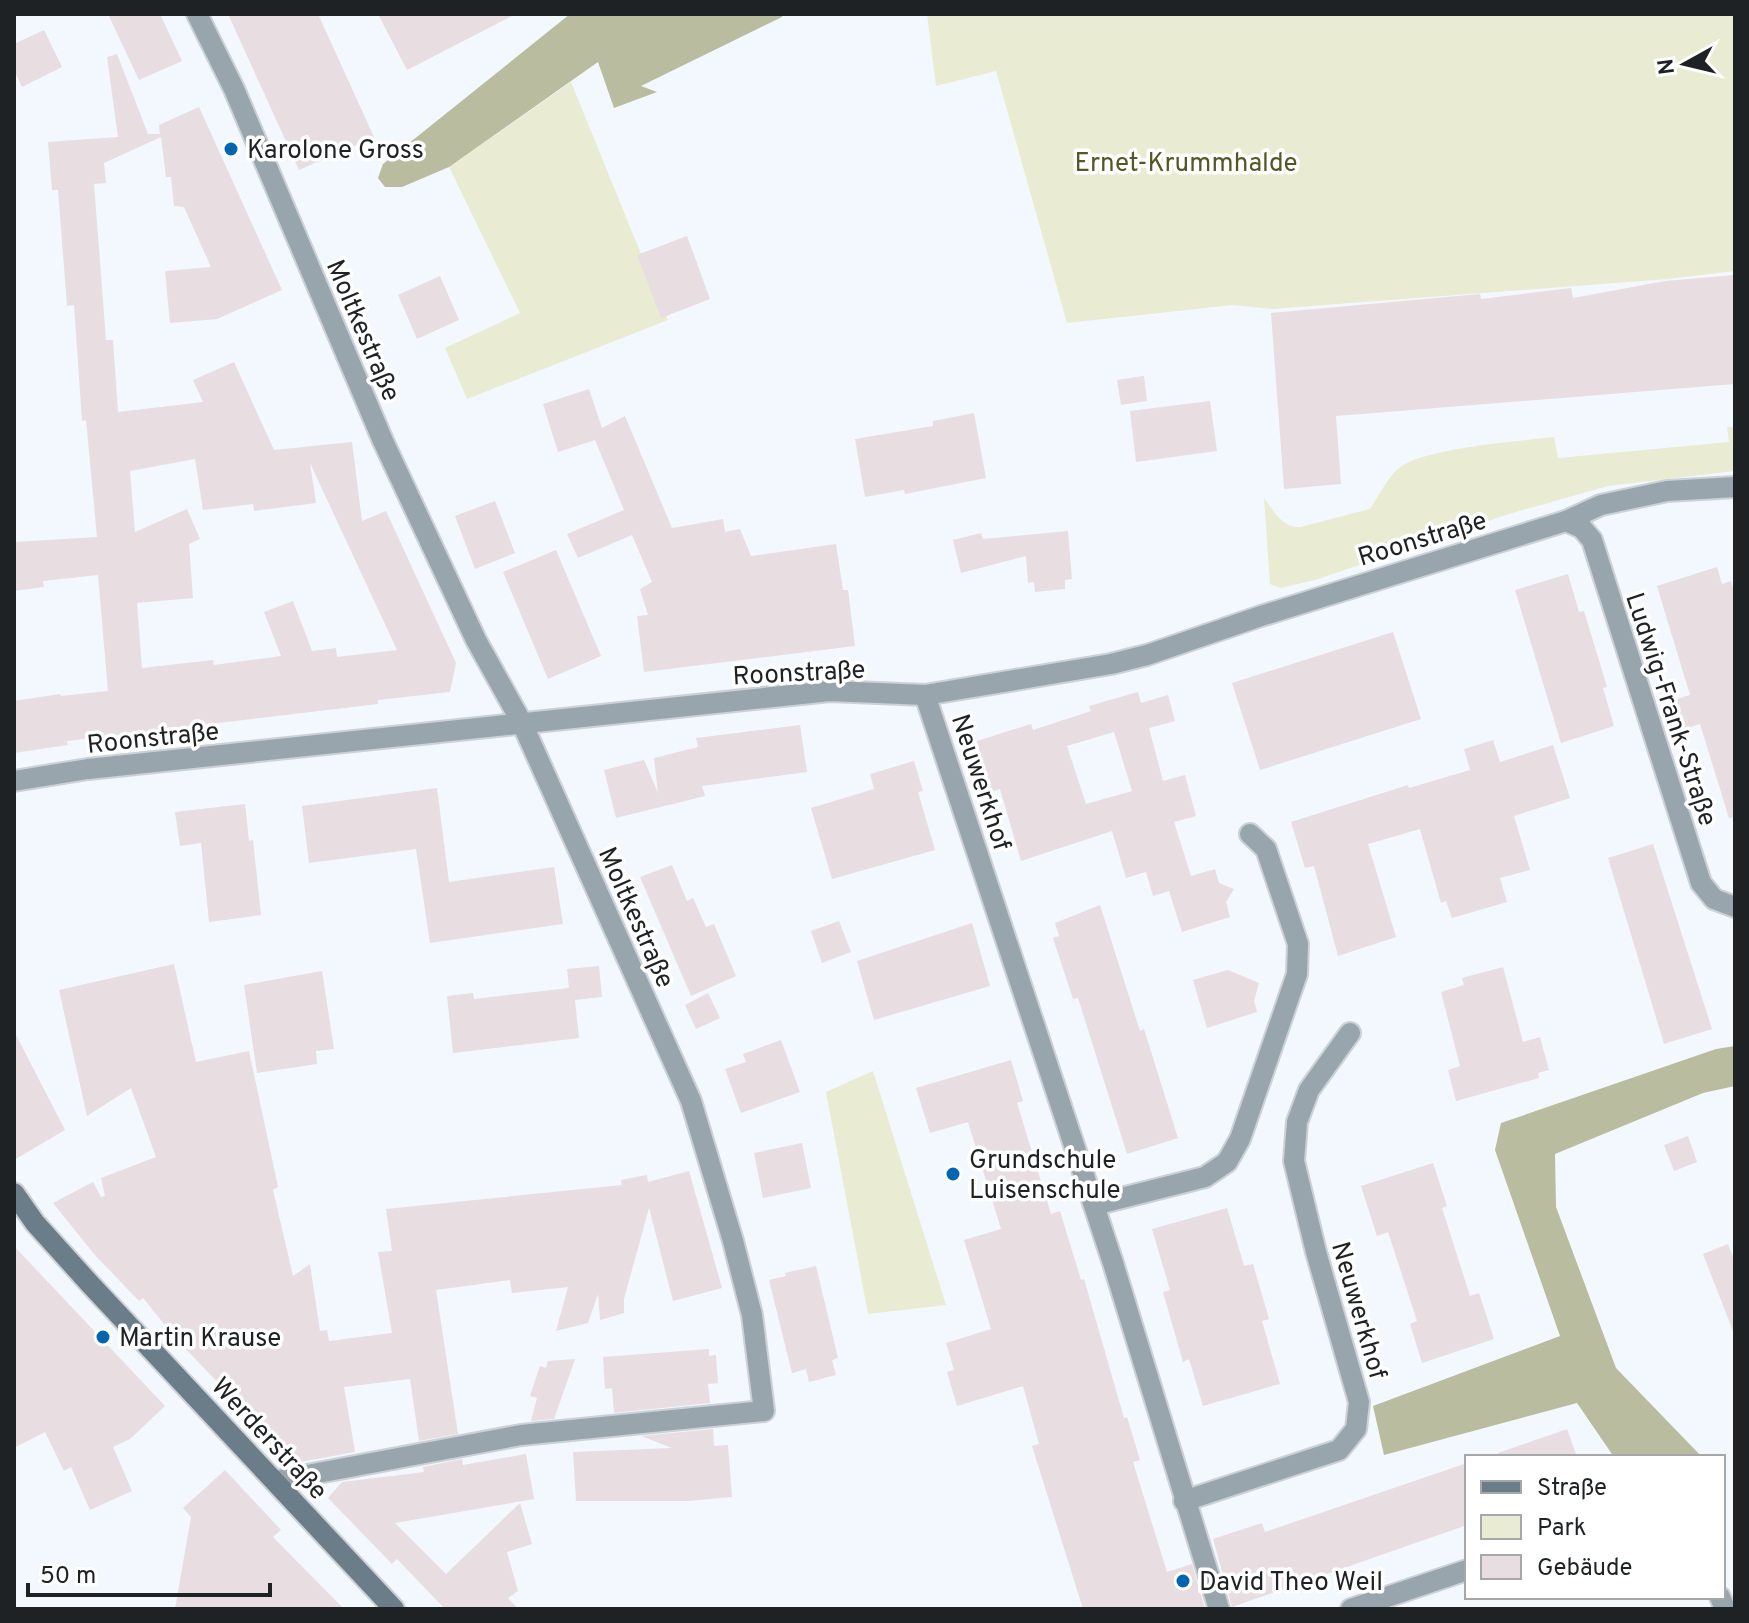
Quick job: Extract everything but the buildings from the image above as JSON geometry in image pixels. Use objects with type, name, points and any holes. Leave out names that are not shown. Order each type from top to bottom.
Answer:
[{"type":"street","name":"Moltkestraße","points":[[197,14],[234,89],[383,441],[476,640],[522,723],[691,1101],[752,1315],[764,1411],[521,1435],[275,1481]]},
{"type":"street","name":"Roonstraße","points":[[14,781],[88,769],[830,691],[925,695],[1111,664],[1566,521],[1601,505],[1667,491],[1735,487]]},
{"type":"street","name":"Ludwig-Frank-Straße","points":[[1566,521],[1582,528],[1592,540],[1701,883],[1714,899],[1735,907]]},
{"type":"street","name":"Neuwerkhof","points":[[925,695],[1094,1205],[1219,1609]]},
{"type":"street","points":[[1094,1205],[1205,1177],[1227,1162],[1240,1139],[1297,974],[1298,944],[1266,849],[1250,834]]},
{"type":"street","name":"Neuwerkhof","points":[[1184,1501],[1339,1450],[1356,1429],[1359,1402],[1316,1252],[1294,1161],[1297,1122],[1309,1090],[1350,1033]]},
{"type":"street","name":"Werderstraße","points":[[14,1193],[35,1223],[90,1284],[394,1609]]},
{"type":"street","points":[[1351,1609],[1465,1571]]},
{"type":"green space","points":[[570,14],[782,14],[782,17],[641,86],[657,92],[614,108],[598,62],[449,167],[402,187],[385,187],[378,178],[383,164]]},
{"type":"green space","name":"Ernet-Krummhalde","points":[[927,14],[1735,14],[1735,271],[1668,279],[1272,309],[1233,305],[1067,323],[996,71],[936,86]]},
{"type":"green space","points":[[571,82],[668,320],[467,399],[445,348],[520,313],[449,167]]},
{"type":"green space","points":[[1727,427],[1735,427],[1735,471],[1608,486],[1512,513],[1315,580],[1280,588],[1270,584],[1264,498],[1283,522],[1300,527],[1370,509],[1399,468],[1411,461],[1450,450],[1554,437],[1558,458],[1729,442]]},
{"type":"green space","points":[[1735,1046],[1735,1086],[1703,1093],[1555,1154],[1556,1207],[1616,1368],[1700,1455],[1613,1455],[1577,1403],[1384,1455],[1373,1406],[1560,1336],[1495,1150],[1501,1123],[1716,1049]]},
{"type":"green space","points":[[873,1071],[946,1305],[868,1314],[826,1092]]},
{"type":"place","name":"Karolone Gross","points":[[231,149]]},
{"type":"place","name":"Grundschule Luisenschule","points":[[953,1174]]},
{"type":"place","name":"Martin Krause","points":[[103,1337]]},
{"type":"place","name":"David Theo Weil","points":[[1183,1581]]}]
